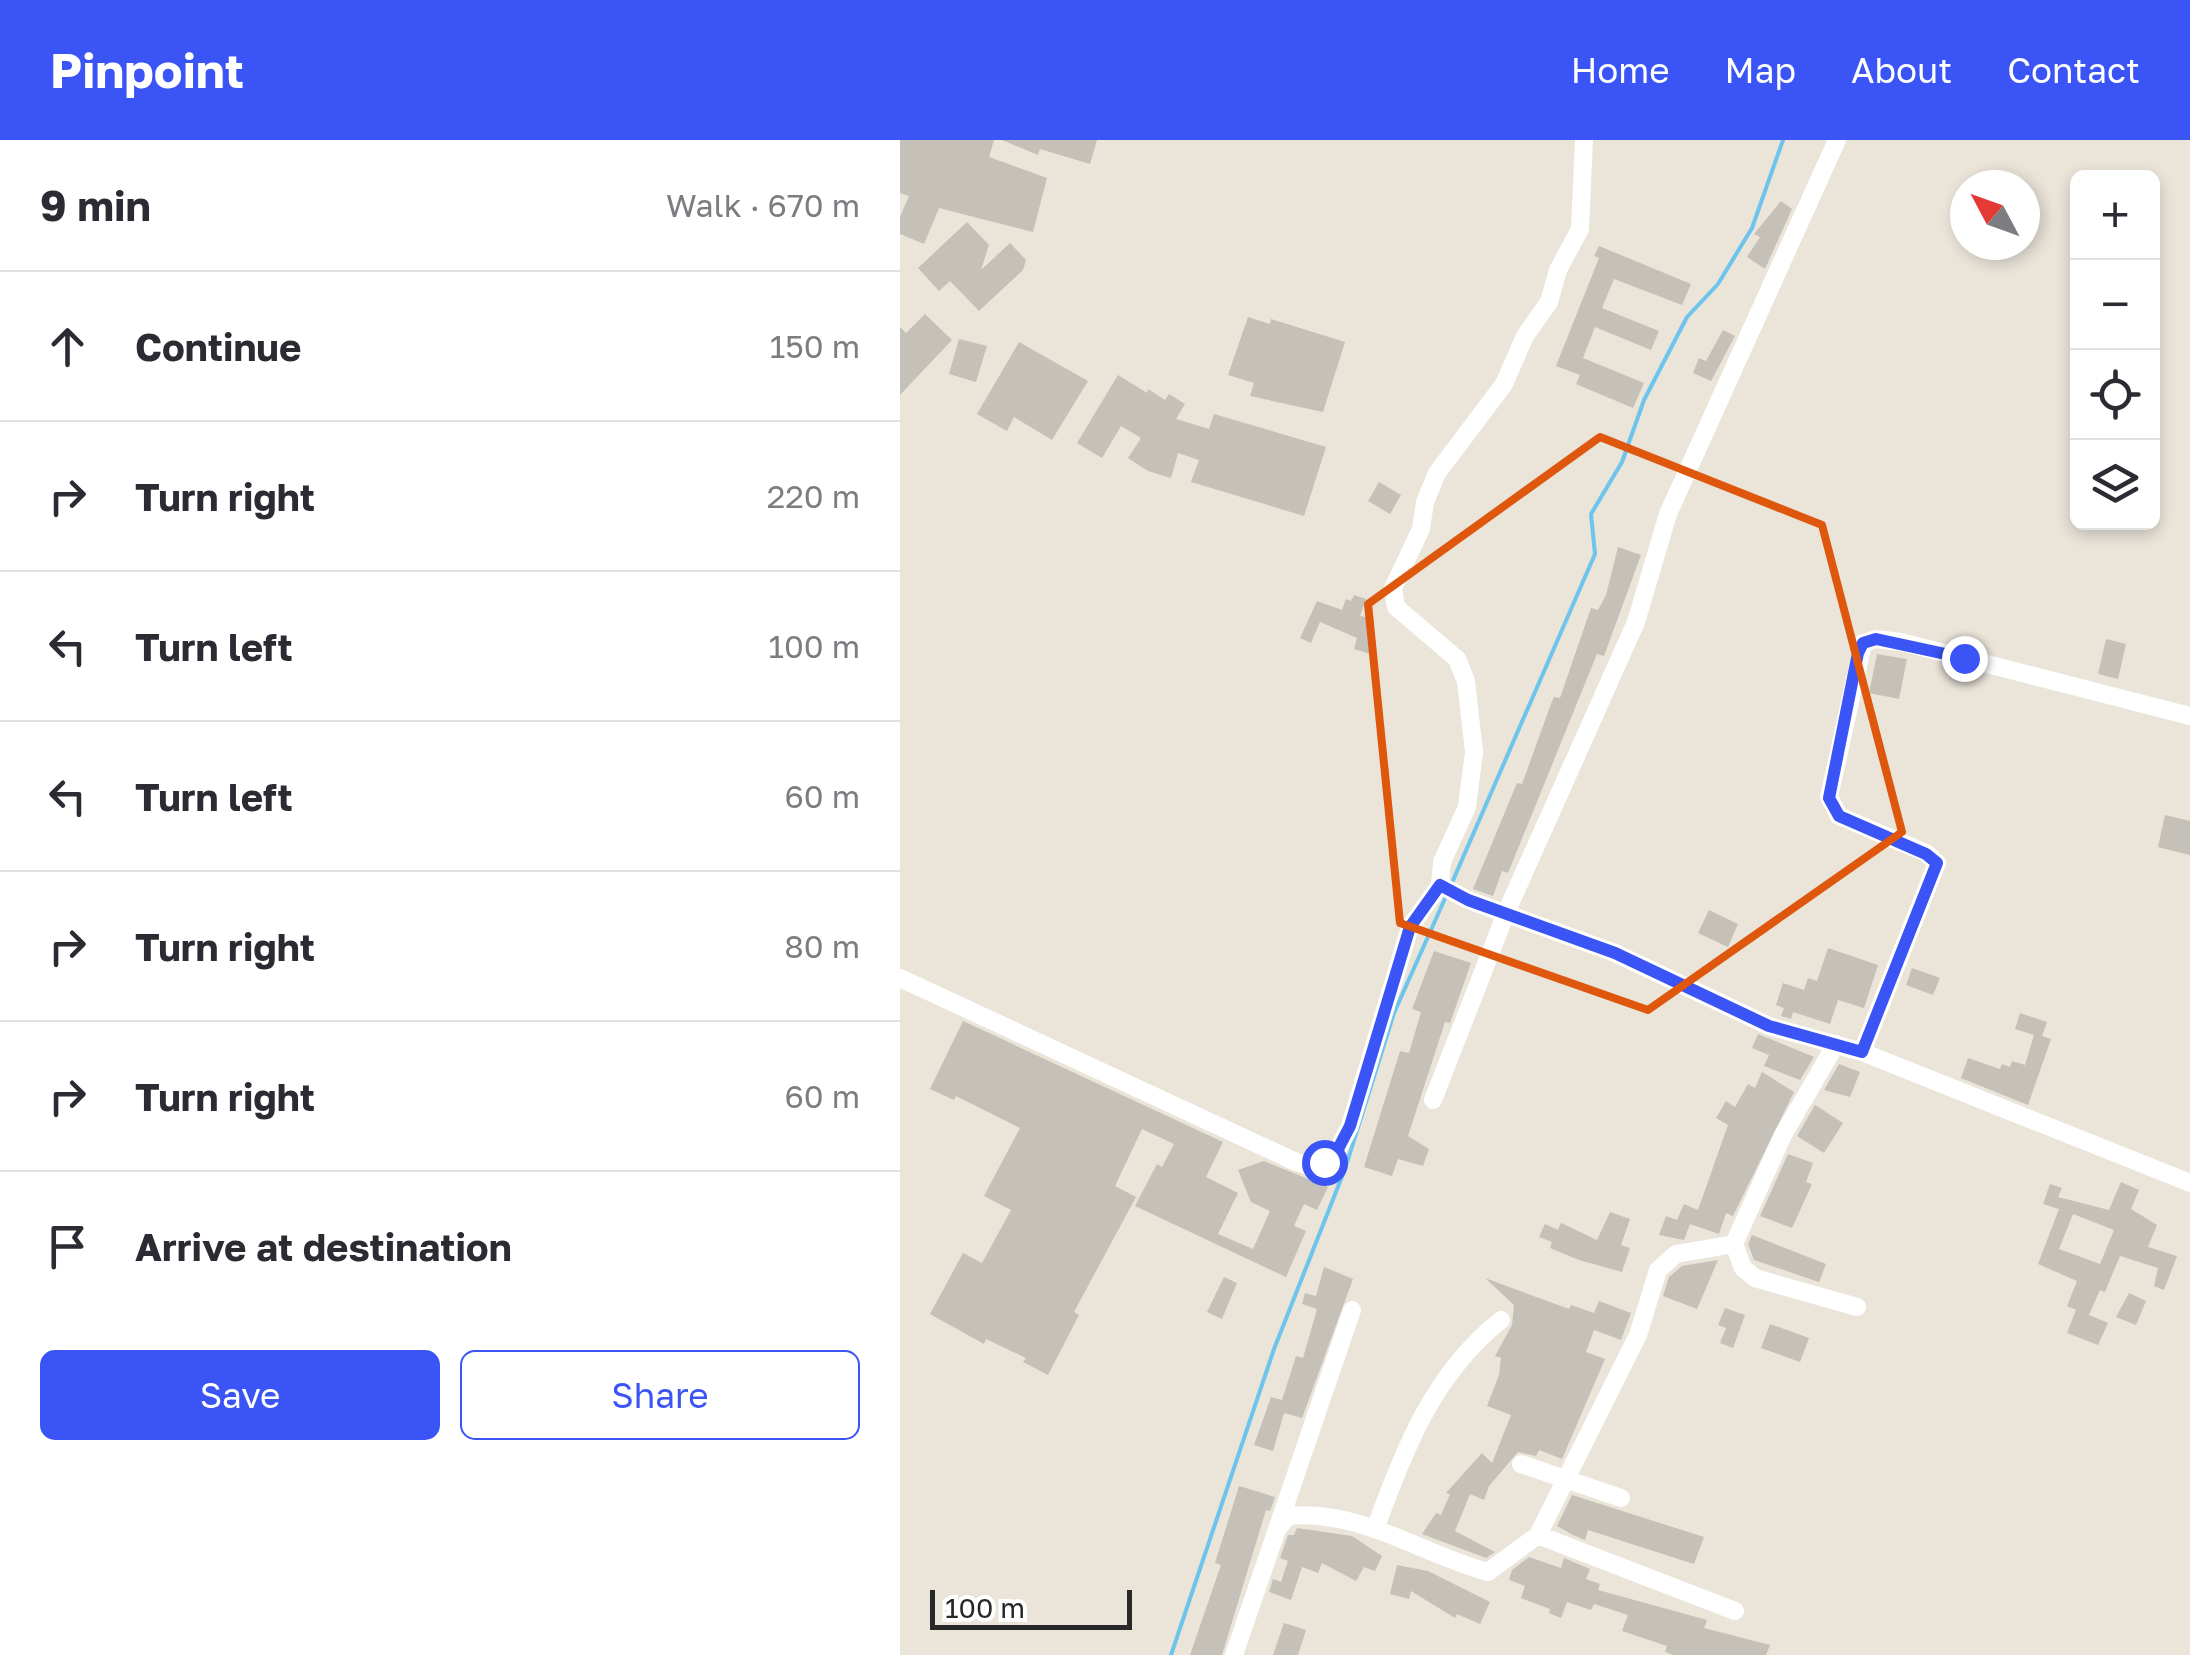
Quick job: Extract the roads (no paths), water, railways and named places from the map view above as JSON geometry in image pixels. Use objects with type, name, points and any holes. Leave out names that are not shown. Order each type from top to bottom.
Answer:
[{"type":"street","points":[[900,978],[1242,1140],[1309,1166],[1331,1158],[1350,1126],[1410,927],[1442,888],[1442,862],[1466,807],[1474,752],[1472,714],[1457,659],[1396,607],[1393,588],[1422,529],[1425,502],[1437,473],[1490,410],[1525,336],[1549,302],[1558,270],[1580,228],[1584,140]]},
{"type":"street","points":[[1433,1100],[1506,913],[1636,622],[1668,514],[1838,140]]},
{"type":"street","points":[[1862,1052],[1937,863],[1926,854],[1839,816],[1831,806],[1843,724],[1863,643],[1876,639],[1919,646],[2190,716]]},
{"type":"street","points":[[1442,888],[1615,953],[1769,1026],[1862,1052],[2190,1183]]},
{"type":"street","points":[[1836,1044],[1783,1135],[1734,1244],[1743,1268],[1756,1278],[1857,1308]]},
{"type":"street","points":[[1279,1527],[1288,1516],[1304,1515],[1376,1527],[1488,1572],[1538,1535],[1638,1335],[1658,1270],[1676,1254],[1734,1244]]},
{"type":"street","points":[[1234,1655],[1352,1310]]},
{"type":"street","points":[[1376,1527],[1410,1439],[1446,1374],[1501,1320]]},
{"type":"street","points":[[1522,1464],[1621,1498]]},
{"type":"street","points":[[1538,1535],[1736,1611]]},
{"type":"waterway","points":[[1451,885],[1595,554],[1591,514],[1622,462],[1644,400],[1687,317],[1718,284],[1752,228],[1783,140]]},
{"type":"waterway","points":[[1171,1655],[1274,1349],[1345,1169],[1394,1013],[1447,894]]}]
